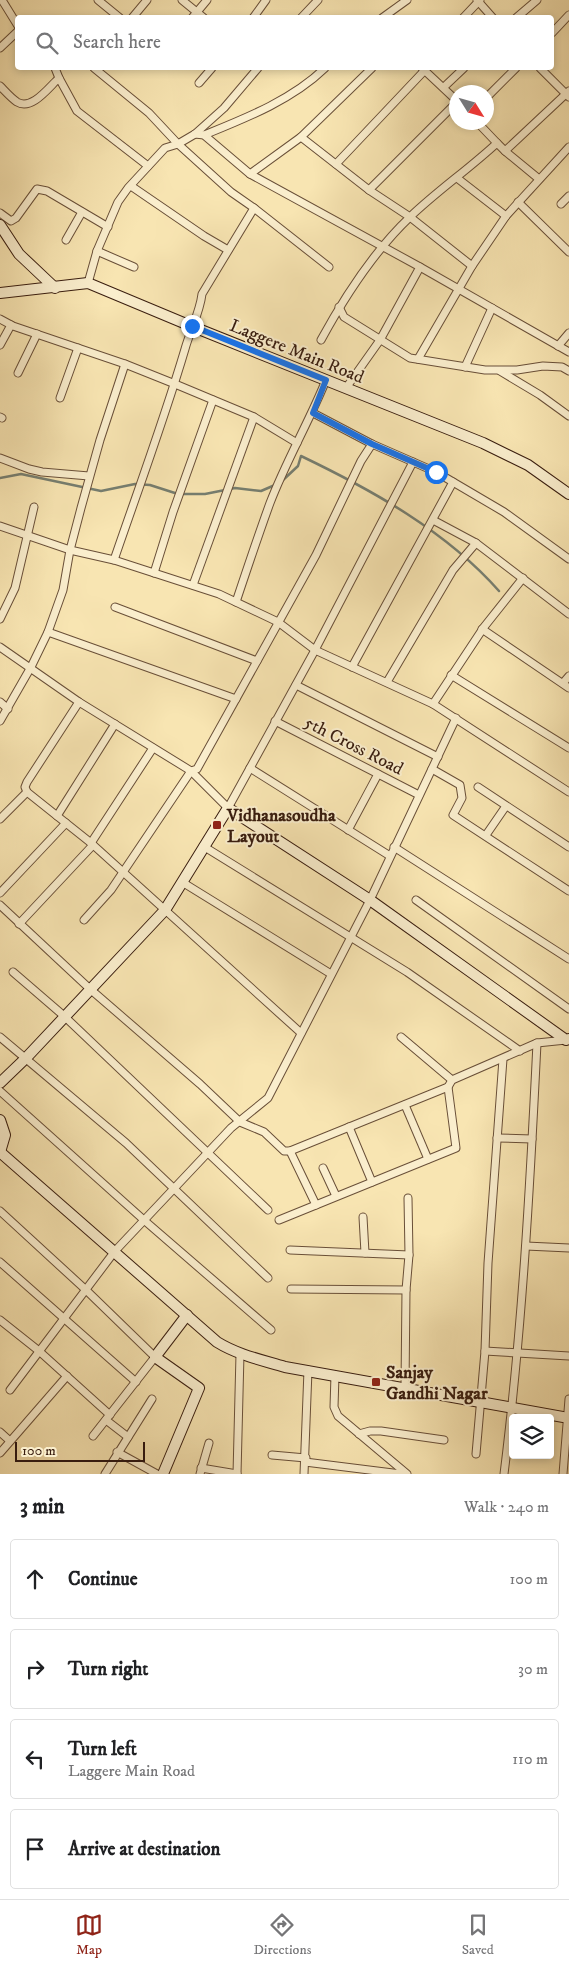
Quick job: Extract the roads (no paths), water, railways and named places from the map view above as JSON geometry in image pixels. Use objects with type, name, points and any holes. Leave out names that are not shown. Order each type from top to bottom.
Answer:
[{"type":"street","points":[[2,0],[15,21]]},
{"type":"street","points":[[98,0],[116,15]]},
{"type":"street","points":[[134,15],[147,0]]},
{"type":"street","points":[[182,0],[195,15],[207,0]]},
{"type":"street","points":[[254,15],[266,0]]},
{"type":"street","points":[[304,15],[318,0]]},
{"type":"street","points":[[386,15],[407,0]]},
{"type":"street","points":[[466,15],[479,0],[491,15]]},
{"type":"street","points":[[520,15],[537,0]]},
{"type":"street","points":[[554,30],[569,15]]},
{"type":"street","points":[[0,48],[15,34]]},
{"type":"street","points":[[56,70],[77,111],[148,166]]},
{"type":"street","points":[[96,70],[149,113],[178,144],[232,192],[329,267]]},
{"type":"street","points":[[199,83],[210,70]]},
{"type":"street","points":[[0,293],[88,283],[97,251],[118,202],[165,148],[178,144],[195,134],[224,108],[256,70]]},
{"type":"street","points":[[195,134],[204,135],[252,115],[297,90],[322,70]]},
{"type":"street","points":[[250,174],[301,137],[370,70]]},
{"type":"street","points":[[336,164],[422,70]]},
{"type":"street","points":[[424,70],[449,94]]},
{"type":"street","points":[[444,88],[462,70]]},
{"type":"street","points":[[494,90],[514,70]]},
{"type":"street","points":[[505,151],[568,94],[542,70]]},
{"type":"street","points":[[0,86],[16,102],[26,104],[35,101],[59,78]]},
{"type":"street","points":[[369,190],[449,109]]},
{"type":"street","points":[[484,130],[497,144],[539,179]]},
{"type":"street","points":[[204,135],[250,174],[420,267],[569,352]]},
{"type":"street","points":[[301,137],[369,190],[410,217],[472,266]]},
{"type":"street","points":[[321,340],[339,307],[383,247],[410,217],[497,144]]},
{"type":"street","points":[[418,359],[472,266],[506,216],[569,147]]},
{"type":"street","points":[[458,178],[506,216]]},
{"type":"street","points":[[131,186],[204,236],[228,250]]},
{"type":"street","points":[[0,213],[11,221],[16,218],[36,189],[47,192],[108,227]]},
{"type":"street","points":[[561,204],[569,196]]},
{"type":"street","points":[[518,202],[569,252]]},
{"type":"street","points":[[114,560],[175,384],[192,326],[201,304],[202,294],[254,208]]},
{"type":"street","points":[[66,240],[82,212]]},
{"type":"street","points":[[0,225],[19,254],[55,288]]},
{"type":"street","points":[[97,251],[134,267]]},
{"type":"street","points":[[346,388],[380,340],[420,267]]},
{"type":"street","name":"Laggere Main Road","points":[[88,283],[483,443],[528,465],[569,494]]},
{"type":"street","points":[[339,307],[344,317],[400,353],[418,359],[465,367],[499,370],[517,370],[542,366],[562,367],[569,371]]},
{"type":"street","points":[[465,367],[492,308]]},
{"type":"street","points":[[0,319],[36,334],[125,364],[175,384],[254,417],[298,443]]},
{"type":"street","points":[[0,345],[11,324]]},
{"type":"street","points":[[558,346],[569,332]]},
{"type":"street","points":[[18,373],[36,334]]},
{"type":"street","points":[[60,398],[78,348]]},
{"type":"street","points":[[0,721],[31,667],[48,632],[63,590],[80,508],[125,364]]},
{"type":"street","points":[[499,370],[540,395],[569,416]]},
{"type":"street","points":[[236,602],[277,487],[313,413],[326,380]]},
{"type":"street","points":[[154,572],[179,494],[213,400]]},
{"type":"street","points":[[313,413],[372,444],[436,472],[504,512],[569,559]]},
{"type":"street","points":[[193,585],[254,417]]},
{"type":"street","points":[[84,920],[124,873],[191,771],[197,769],[316,555],[361,462],[372,444]]},
{"type":"street","points":[[0,458],[42,472],[89,476]]},
{"type":"street","points":[[0,1083],[26,1058],[165,910],[228,808],[315,650],[413,462]]},
{"type":"street","points":[[352,667],[453,482]]},
{"type":"street","points":[[0,619],[14,588],[34,507]]},
{"type":"street","points":[[433,520],[476,544],[569,614]]},
{"type":"street","points":[[0,526],[70,550],[114,560],[219,594],[278,622],[315,650],[432,704],[568,790]]},
{"type":"street","points":[[387,682],[453,570],[476,544]]},
{"type":"street","points":[[432,704],[482,629],[523,578]]},
{"type":"street","points":[[115,607],[257,661]]},
{"type":"street","points":[[482,629],[566,686],[569,676]]},
{"type":"street","points":[[48,632],[236,699]]},
{"type":"street","points":[[0,647],[79,702],[191,771],[228,808],[370,900],[567,1040]]},
{"type":"street","points":[[451,675],[569,748]]},
{"type":"street","points":[[296,685],[438,757]]},
{"type":"street","points":[[0,702],[8,708]]},
{"type":"street","points":[[79,702],[27,782],[25,787],[27,792],[92,844],[301,1033]]},
{"type":"street","points":[[10,1390],[115,1251],[208,1152],[268,1098],[370,900],[456,718]]},
{"type":"street","name":"5th Cross Road","points":[[275,721],[419,795]]},
{"type":"street","points":[[57,816],[115,724]]},
{"type":"street","points":[[19,924],[92,844],[153,748]]},
{"type":"street","points":[[250,768],[390,856]]},
{"type":"street","points":[[432,769],[460,785],[462,798],[453,815],[569,891]]},
{"type":"street","points":[[348,830],[378,774]]},
{"type":"street","points":[[478,788],[569,847]]},
{"type":"street","points":[[0,819],[27,792]]},
{"type":"street","points":[[486,836],[506,806]]},
{"type":"street","points":[[0,893],[66,823]]},
{"type":"street","points":[[203,846],[407,972],[520,1051]]},
{"type":"street","points":[[394,847],[569,959]]},
{"type":"street","points":[[182,882],[331,974]]},
{"type":"street","points":[[416,900],[569,1009]]},
{"type":"street","points":[[0,905],[90,989],[200,1084],[240,1122],[264,1132],[284,1150],[290,1151],[448,1087]]},
{"type":"street","points":[[13,972],[64,1016],[268,1210]]},
{"type":"street","points":[[0,1037],[126,1143],[268,1278]]},
{"type":"street","points":[[401,1037],[452,1080]]},
{"type":"street","points":[[279,1220],[456,1148],[448,1087],[452,1080],[537,1043],[567,1040]]},
{"type":"street","points":[[504,1474],[513,1406],[526,1246],[537,1043]]},
{"type":"street","points":[[476,1454],[485,1352],[488,1262],[503,1059]]},
{"type":"street","points":[[0,1091],[145,1221],[271,1330]]},
{"type":"street","points":[[404,1105],[428,1159]]},
{"type":"street","points":[[0,1120],[5,1135],[0,1152],[217,1342],[240,1354],[285,1366],[568,1417]]},
{"type":"street","points":[[349,1127],[372,1182]]},
{"type":"street","points":[[497,1138],[532,1139]]},
{"type":"street","points":[[290,1151],[316,1205]]},
{"type":"street","points":[[323,1168],[336,1196]]},
{"type":"street","points":[[405,1387],[406,1290],[409,1255],[408,1198]]},
{"type":"street","points":[[0,1212],[86,1290],[155,1357],[199,1388],[163,1474]]},
{"type":"street","points":[[363,1217],[365,1253]]},
{"type":"street","points":[[526,1246],[569,1248]]},
{"type":"street","points":[[290,1250],[409,1255]]},
{"type":"street","points":[[0,1262],[136,1382]]},
{"type":"street","points":[[291,1289],[406,1290]]},
{"type":"street","points":[[93,1436],[187,1315]]},
{"type":"street","points":[[0,1320],[67,1376],[128,1436]]},
{"type":"street","points":[[485,1352],[569,1356]]},
{"type":"street","points":[[209,1443],[200,1471],[237,1474],[240,1354]]},
{"type":"street","points":[[304,1474],[308,1370]]},
{"type":"street","points":[[336,1375],[334,1407],[338,1416],[407,1474]]},
{"type":"street","points":[[0,1453],[67,1376]]},
{"type":"street","points":[[105,1474],[152,1398]]},
{"type":"street","points":[[563,1474],[569,1399]]},
{"type":"street","points":[[359,1434],[381,1431],[444,1440]]},
{"type":"street","points":[[0,1432],[10,1441]]},
{"type":"street","points":[[117,1452],[157,1474]]},
{"type":"street","points":[[272,1455],[401,1474]]},
{"type":"waterway","points":[[282,481],[298,466],[301,456],[328,469],[381,498],[432,531],[456,549],[499,591]]},
{"type":"waterway","points":[[0,478],[21,474],[101,491],[135,484],[150,485],[178,494],[205,494],[235,488],[261,491],[275,485]]},
{"type":"place","name":"Vidhanasoudha Layout","points":[[217,825]]},
{"type":"place","name":"Sanjay Gandhi Nagar","points":[[376,1382]]}]
